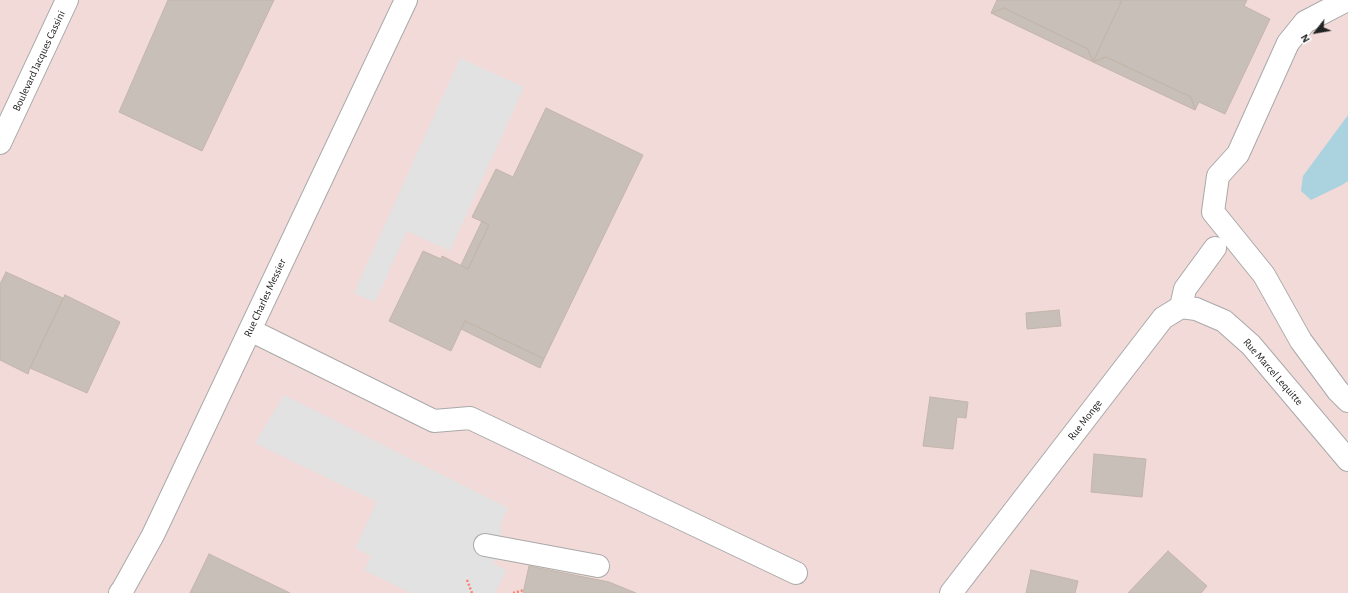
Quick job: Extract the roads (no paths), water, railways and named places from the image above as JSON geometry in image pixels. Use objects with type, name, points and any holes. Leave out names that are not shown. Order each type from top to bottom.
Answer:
[{"type":"street","name":"Boulevard Jacques Cassini","points":[[0,144],[67,0]]},
{"type":"street","name":"Rue Charles Messier","points":[[120,593],[153,535],[406,0]]},
{"type":"street","points":[[1347,0],[1305,22],[1288,43],[1238,154],[1218,176],[1213,212],[1264,275],[1301,341],[1338,391],[1348,401]]},
{"type":"street","points":[[1181,307],[1185,289],[1215,248]]},
{"type":"street","name":"Rue Marcel Lequitte","points":[[1181,307],[1196,309],[1224,321],[1251,345],[1348,460]]},
{"type":"street","name":"Rue Monge","points":[[951,593],[1163,318],[1181,307]]},
{"type":"street","points":[[250,330],[434,420],[470,418],[796,573]]},
{"type":"street","points":[[485,545],[598,566]]},
{"type":"water","points":[[1348,115],[1348,181],[1311,200],[1301,191],[1303,176]]}]
